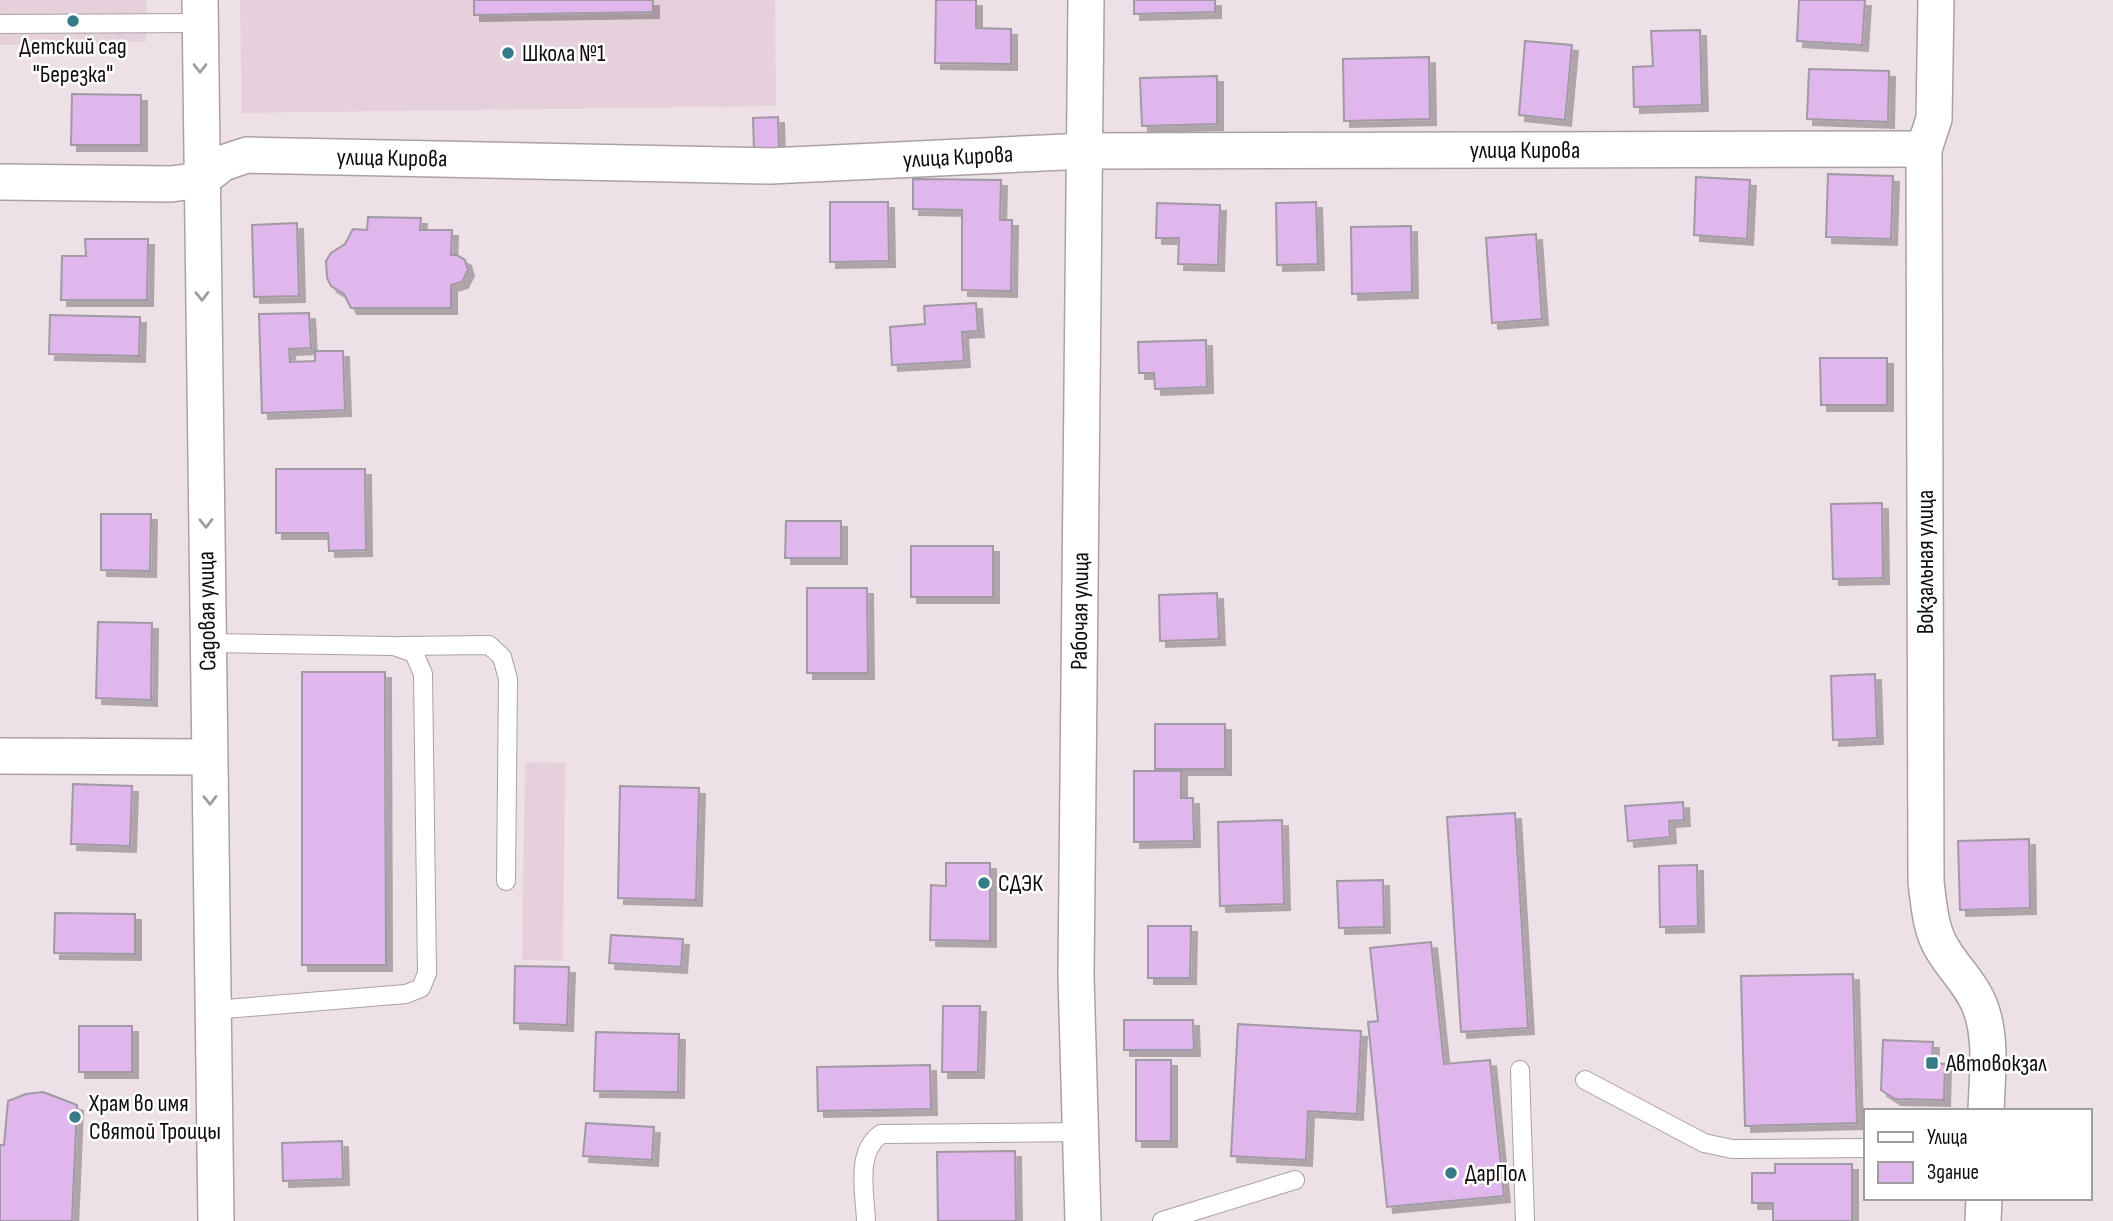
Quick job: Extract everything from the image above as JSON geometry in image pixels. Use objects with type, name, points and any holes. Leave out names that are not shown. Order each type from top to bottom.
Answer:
[{"type":"street","name":"Рабочая улица","points":[[1083,1221],[1076,976],[1086,0]]},
{"type":"street","name":"Вокзальная улица","points":[[1936,0],[1934,119],[1924,149],[1926,882],[1932,922],[1941,947],[1973,989],[1981,1009],[1986,1030],[1986,1109]]},
{"type":"street","name":"Садовая улица","points":[[200,12],[216,1221]]},
{"type":"street","name":"улица Кирова","points":[[0,182],[141,185],[201,180],[223,163],[247,155],[770,166],[1086,150],[1924,149]]},
{"type":"street","points":[[0,756],[209,757]]},
{"type":"street","points":[[1983,1221],[1984,1200]]},
{"type":"lane","points":[[0,24],[200,12]]},
{"type":"lane","points":[[208,643],[489,645],[502,657],[509,678],[506,881]]},
{"type":"lane","points":[[213,1010],[406,994],[421,988],[427,973],[423,674],[414,653],[394,646]]},
{"type":"lane","points":[[1520,1070],[1525,1221]]},
{"type":"lane","points":[[1585,1080],[1704,1143],[1732,1149],[1864,1148]]},
{"type":"lane","points":[[866,1221],[864,1160],[873,1140],[881,1134],[1081,1132]]},
{"type":"lane","points":[[1162,1221],[1295,1180]]},
{"type":"shaded area","name":"Детский сад \"Березка\"","points":[[0,0],[146,0],[146,42],[0,45]]},
{"type":"shaded area","name":"Школа №1","points":[[240,0],[775,0],[776,106],[242,113]]},
{"type":"shaded area","points":[[525,762],[565,763],[563,961],[522,960]]},
{"type":"building","points":[[474,0],[653,0],[653,12],[474,15]]},
{"type":"building","points":[[936,0],[976,0],[976,28],[1011,29],[1011,64],[935,63]]},
{"type":"building","points":[[1134,0],[1215,0],[1215,12],[1134,14]]},
{"type":"building","points":[[1799,0],[1865,0],[1862,45],[1797,41]]},
{"type":"building","points":[[1700,30],[1702,105],[1634,107],[1633,67],[1653,66],[1651,31]]},
{"type":"building","points":[[1525,41],[1572,45],[1565,120],[1519,115]]},
{"type":"building","points":[[1429,57],[1430,119],[1344,121],[1343,59]]},
{"type":"building","points":[[1809,69],[1889,71],[1888,122],[1807,119]]},
{"type":"building","points":[[1217,76],[1217,124],[1142,126],[1140,78]]},
{"type":"building","points":[[72,94],[141,95],[141,145],[71,145]]},
{"type":"building","points":[[778,117],[779,148],[754,149],[753,118]]},
{"type":"building","points":[[1828,174],[1893,176],[1891,239],[1826,237]]},
{"type":"building","points":[[1696,177],[1750,180],[1747,239],[1694,235]]},
{"type":"building","points":[[913,179],[1001,180],[1000,220],[1012,220],[1011,291],[962,290],[962,210],[913,209]]},
{"type":"building","points":[[830,202],[888,202],[889,261],[830,262]]},
{"type":"building","points":[[1316,202],[1318,264],[1277,265],[1276,203]]},
{"type":"building","points":[[1157,203],[1220,205],[1218,265],[1178,264],[1179,238],[1156,238]]},
{"type":"building","points":[[368,217],[421,218],[420,230],[452,230],[451,255],[465,260],[468,270],[462,282],[451,285],[451,308],[351,308],[344,294],[331,286],[327,278],[326,261],[331,253],[345,244],[353,229],[367,230]]},
{"type":"building","points":[[297,223],[299,296],[254,297],[252,225]]},
{"type":"building","points":[[1411,226],[1412,292],[1352,294],[1351,227]]},
{"type":"building","points":[[1536,234],[1542,319],[1492,323],[1486,238]]},
{"type":"building","points":[[85,239],[148,239],[147,300],[61,300],[62,256],[86,256]]},
{"type":"building","points":[[976,303],[978,331],[962,332],[964,361],[892,365],[890,327],[925,324],[924,306]]},
{"type":"building","points":[[309,313],[311,348],[289,349],[290,362],[315,361],[315,351],[343,351],[345,410],[262,413],[259,314]]},
{"type":"building","points":[[50,315],[140,317],[139,356],[49,354]]},
{"type":"building","points":[[1206,340],[1207,387],[1155,389],[1154,373],[1139,373],[1138,342]]},
{"type":"building","points":[[1820,358],[1887,358],[1887,405],[1821,405]]},
{"type":"building","points":[[276,469],[365,469],[366,550],[329,551],[328,533],[276,533]]},
{"type":"building","points":[[1882,503],[1883,578],[1833,579],[1831,504]]},
{"type":"building","points":[[101,514],[151,514],[150,571],[101,570]]},
{"type":"building","points":[[786,521],[841,521],[841,558],[785,558]]},
{"type":"building","points":[[911,546],[993,546],[993,597],[911,597]]},
{"type":"building","points":[[807,588],[867,588],[868,673],[807,673]]},
{"type":"building","points":[[1217,593],[1219,639],[1160,641],[1159,595]]},
{"type":"building","points":[[98,622],[152,623],[151,700],[96,698]]},
{"type":"building","points":[[302,672],[385,672],[386,965],[302,965]]},
{"type":"building","points":[[1875,674],[1877,738],[1833,740],[1831,676]]},
{"type":"building","points":[[1155,724],[1225,724],[1225,769],[1155,769]]},
{"type":"building","points":[[1134,771],[1181,771],[1181,798],[1193,798],[1194,841],[1134,842]]},
{"type":"building","points":[[73,784],[132,786],[130,846],[71,844]]},
{"type":"building","points":[[620,786],[699,788],[696,900],[618,898]]},
{"type":"building","points":[[1683,802],[1684,820],[1669,821],[1670,837],[1628,841],[1625,806]]},
{"type":"building","points":[[1515,813],[1528,1028],[1461,1032],[1447,817]]},
{"type":"building","points":[[1282,820],[1284,904],[1220,906],[1218,822]]},
{"type":"building","points":[[2029,839],[2030,908],[1960,910],[1958,841]]},
{"type":"building","points":[[946,863],[990,863],[990,941],[930,940],[931,885],[946,886]]},
{"type":"building","points":[[1697,865],[1698,926],[1660,927],[1659,866]]},
{"type":"building","points":[[1383,880],[1384,927],[1339,928],[1337,881]]},
{"type":"building","points":[[55,913],[135,914],[135,954],[54,953]]},
{"type":"building","points":[[1148,926],[1191,926],[1190,978],[1148,978]]},
{"type":"building","points":[[611,935],[683,939],[681,967],[609,963]]},
{"type":"building","points":[[1431,942],[1444,1064],[1490,1060],[1504,1196],[1387,1207],[1368,1022],[1378,1021],[1370,948]]},
{"type":"building","points":[[515,966],[569,967],[567,1025],[514,1023]]},
{"type":"building","points":[[1853,974],[1857,1123],[1745,1126],[1741,976]]},
{"type":"building","points":[[943,1006],[980,1006],[978,1072],[942,1072]]},
{"type":"building","points":[[1124,1020],[1193,1020],[1194,1050],[1124,1050]]},
{"type":"building","points":[[1238,1024],[1361,1031],[1357,1114],[1308,1111],[1306,1160],[1231,1156]]},
{"type":"building","points":[[79,1026],[132,1026],[132,1072],[79,1072]]},
{"type":"building","points":[[596,1032],[679,1034],[678,1092],[594,1091]]},
{"type":"building","points":[[1883,1040],[1933,1042],[1932,1063],[1945,1064],[1944,1100],[1895,1099],[1881,1090]]},
{"type":"building","points":[[1136,1060],[1171,1060],[1171,1141],[1136,1141]]},
{"type":"building","points":[[930,1065],[931,1109],[818,1111],[817,1067]]},
{"type":"building","points":[[43,1092],[77,1105],[72,1221],[0,1221],[0,1145],[4,1145],[8,1101],[26,1094]]},
{"type":"building","points":[[586,1123],[654,1127],[652,1160],[583,1156]]},
{"type":"building","points":[[342,1141],[343,1179],[283,1181],[282,1143]]},
{"type":"building","points":[[1015,1151],[1016,1221],[938,1221],[937,1152]]},
{"type":"building","points":[[1775,1164],[1852,1164],[1852,1221],[1773,1221],[1773,1203],[1752,1203],[1752,1173],[1775,1173]]},
{"type":"place","name":"Детский сад \"Березка\"","points":[[73,21]]},
{"type":"place","name":"Школа №1","points":[[508,53]]},
{"type":"place","name":"СДЭК","points":[[984,883]]},
{"type":"place","name":"Автовокзал","points":[[1932,1063]]},
{"type":"place","name":"Храм во имя Святой Троицы","points":[[75,1117]]},
{"type":"place","name":"ДарПол","points":[[1451,1173]]}]
